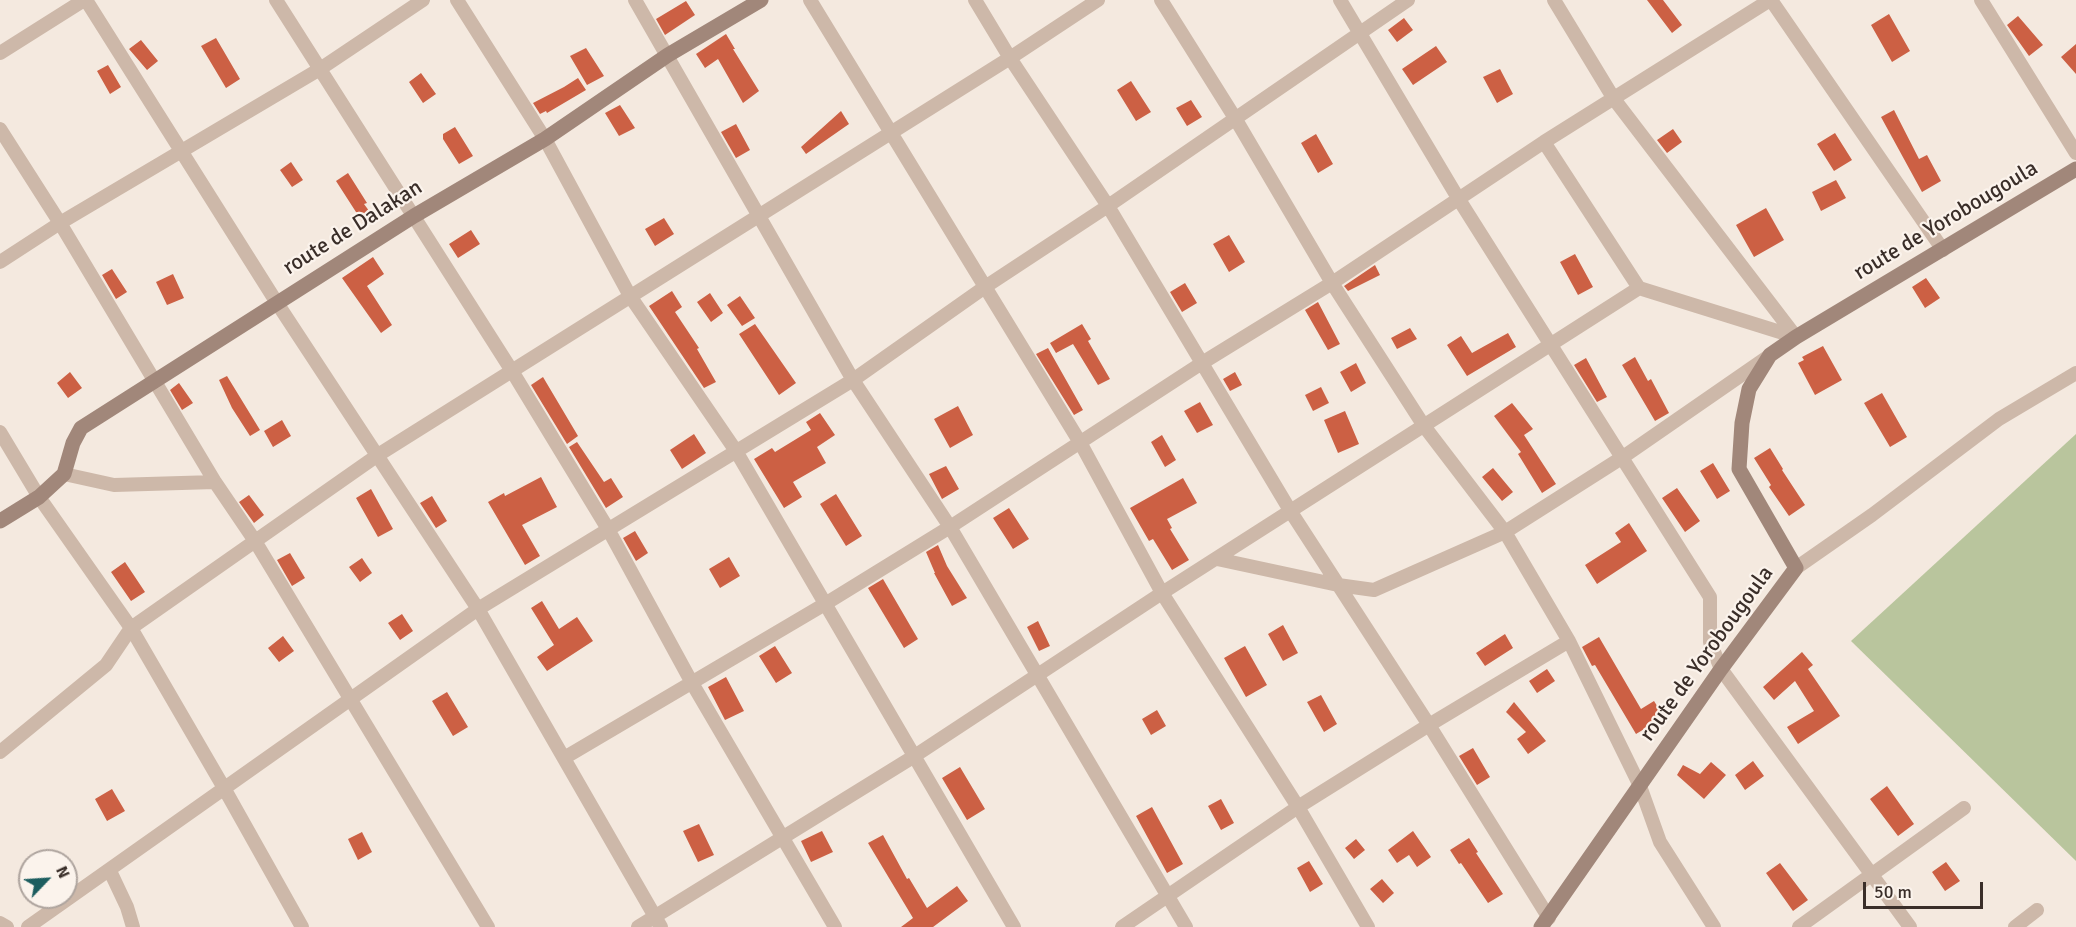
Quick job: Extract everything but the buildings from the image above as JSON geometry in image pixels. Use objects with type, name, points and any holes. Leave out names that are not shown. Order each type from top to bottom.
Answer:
[{"type":"main road","name":"route de Dalakan","points":[[64,474],[73,443],[81,428],[414,216],[545,139],[668,56],[760,0]]},
{"type":"main road","name":"route de Yorobougoula","points":[[1545,922],[1721,669],[1796,568],[1739,469],[1742,423],[1749,389],[1770,355],[1796,337],[2076,169]]},
{"type":"main road","points":[[0,521],[39,497],[64,474]]},
{"type":"street","points":[[0,53],[85,0],[277,303],[478,609],[658,922]]},
{"type":"street","points":[[276,0],[512,371],[608,529],[692,683],[835,927]]},
{"type":"street","points":[[0,262],[60,223],[320,69],[423,0]]},
{"type":"street","points":[[457,0],[545,139],[630,296],[736,450],[1014,927]]},
{"type":"street","points":[[635,0],[853,380],[950,527],[1186,927]]},
{"type":"street","points":[[810,0],[1080,444],[1162,593],[1298,807],[1368,927]]},
{"type":"street","points":[[975,0],[1010,58],[1108,206],[1291,512],[1429,725],[1545,922]]},
{"type":"street","points":[[0,752],[106,665],[131,628],[378,455],[1010,58],[1098,0]]},
{"type":"street","points":[[1161,0],[1235,118],[1332,283],[1424,426],[1505,532],[1569,641],[1640,786],[1660,842],[1714,927]]},
{"type":"street","points":[[1340,0],[1458,198],[1710,597],[1710,642],[1721,669],[1910,927]]},
{"type":"street","points":[[36,925],[224,788],[478,609],[853,380],[985,287],[1108,206],[1408,0]]},
{"type":"street","points":[[1554,0],[1614,99],[1796,337]]},
{"type":"street","points":[[564,758],[825,604],[950,527],[1202,363],[1332,283],[1544,142],[1771,0],[1943,250]]},
{"type":"street","points":[[1981,0],[2076,153]]},
{"type":"street","points":[[0,129],[60,223],[215,482],[255,541],[488,927]]},
{"type":"street","points":[[1544,142],[1639,288],[1796,337]]},
{"type":"street","points":[[638,927],[658,922],[783,838],[913,757],[1162,593],[1639,288]]},
{"type":"street","points":[[1217,559],[1338,585],[1374,590],[1505,532],[1623,457],[1770,355]]},
{"type":"street","points":[[1796,568],[1872,515],[2000,419],[2076,373]]},
{"type":"street","points":[[0,432],[39,497],[131,628],[302,927]]},
{"type":"street","points":[[64,474],[114,485],[215,482]]},
{"type":"street","points":[[1122,927],[1298,807],[1569,641]]},
{"type":"street","points":[[1799,927],[1964,808]]},
{"type":"street","points":[[110,871],[133,927]]},
{"type":"street","points":[[2015,927],[2037,910]]},
{"type":"street","points":[[0,923],[7,927]]},
{"type":"green space","points":[[2076,434],[2076,861],[1851,641]]}]
